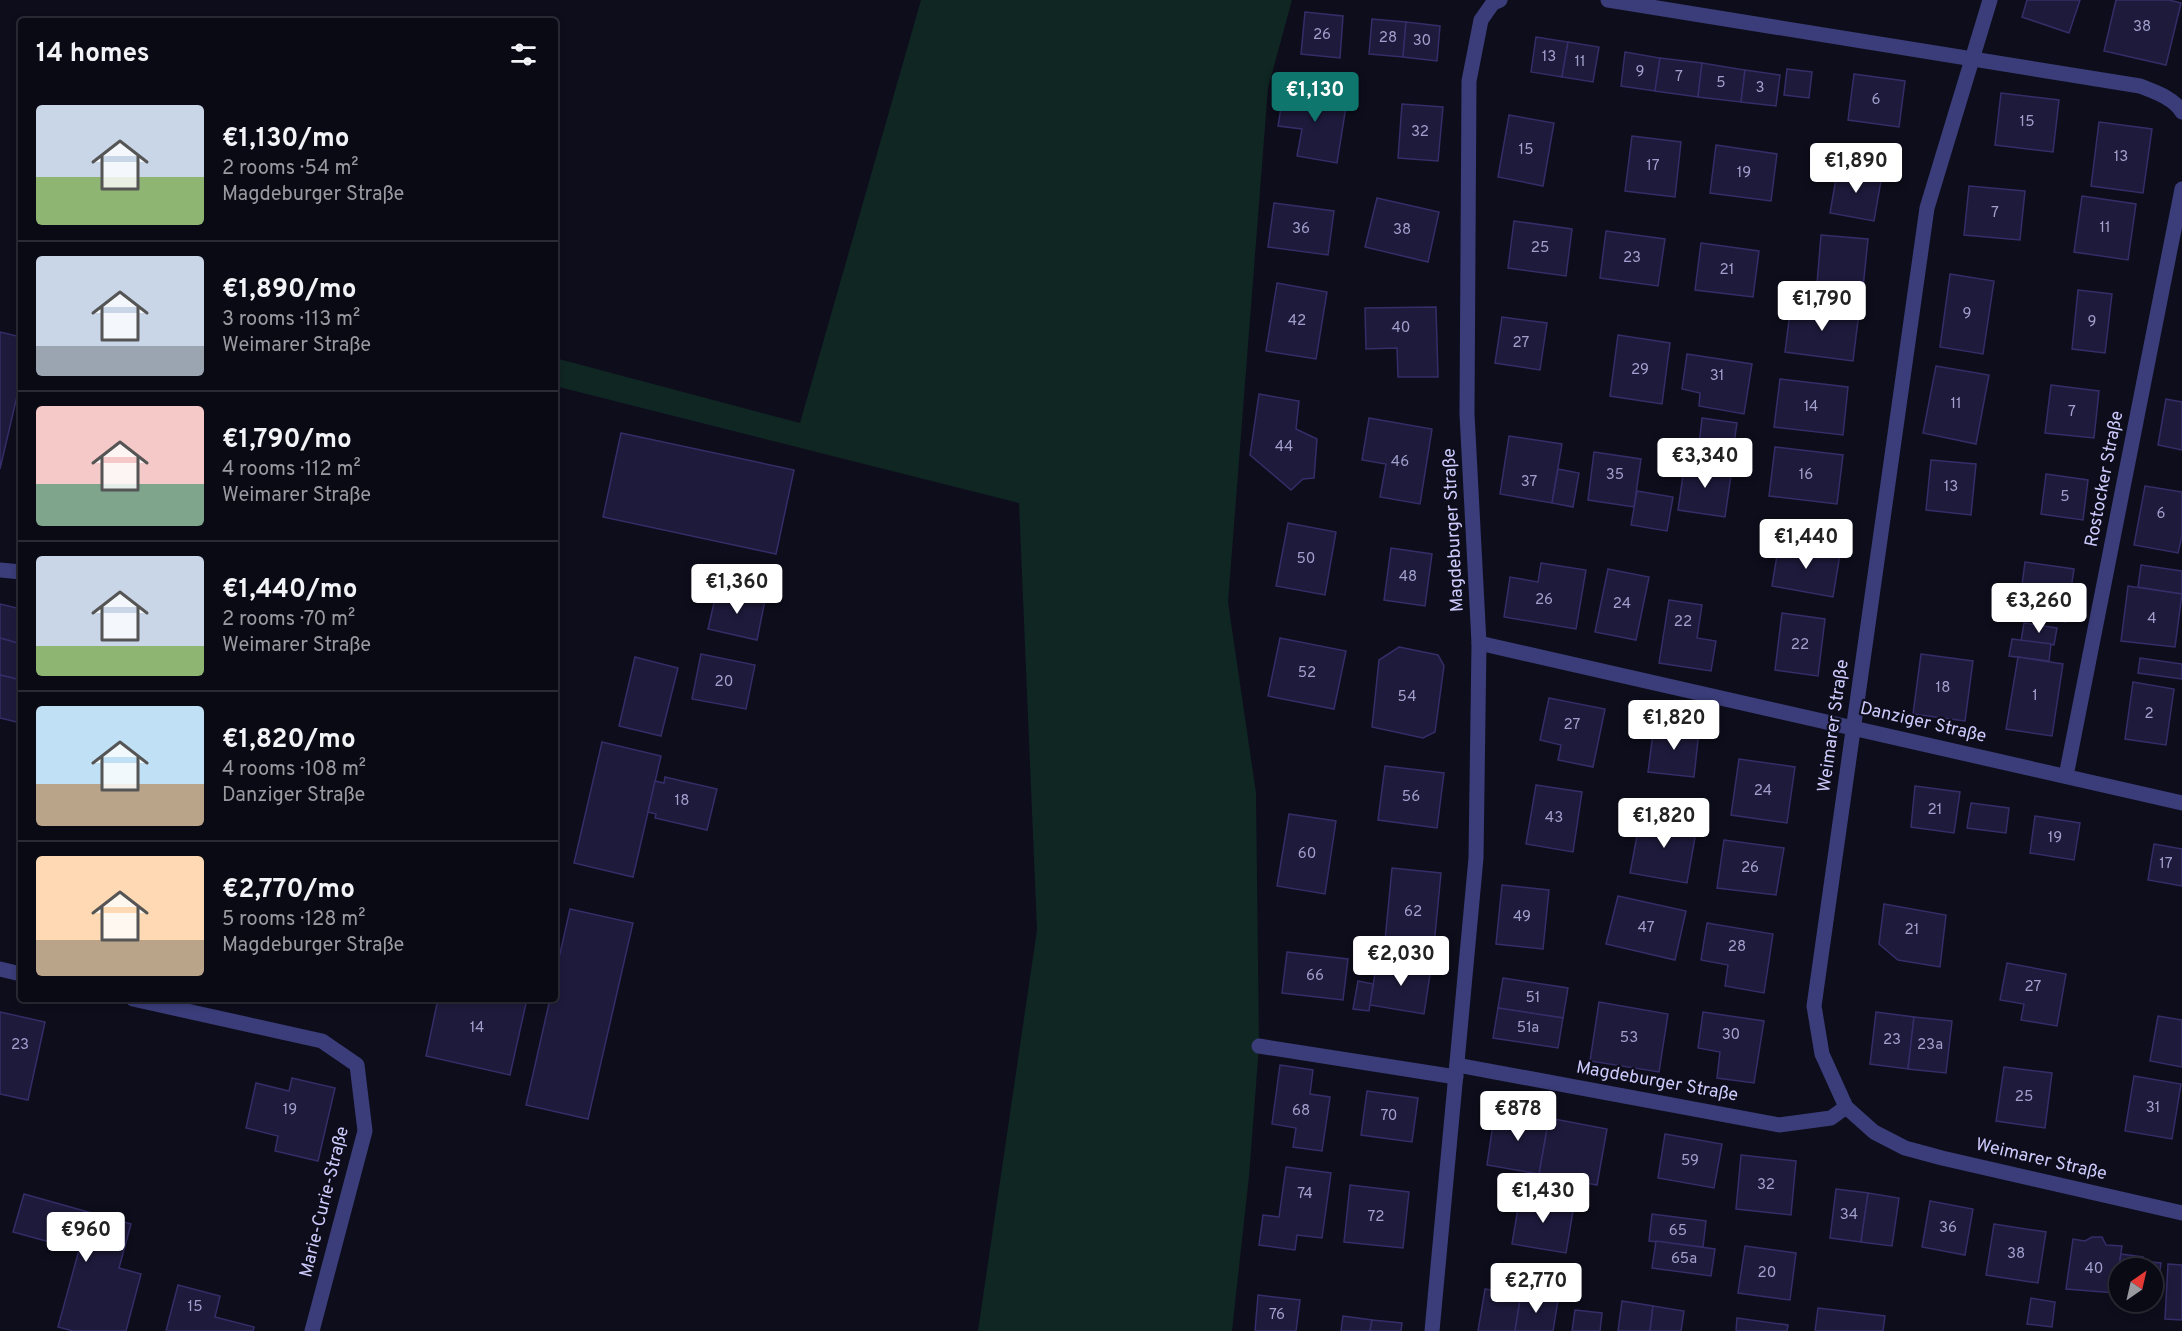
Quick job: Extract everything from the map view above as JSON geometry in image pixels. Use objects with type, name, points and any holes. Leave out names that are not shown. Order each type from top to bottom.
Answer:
[{"type":"street","name":"Magdeburger Straße","points":[[1432,1331],[1476,858],[1479,643],[1467,414],[1469,81],[1481,20],[1493,3],[1500,0]]},
{"type":"street","points":[[1608,0],[2140,86],[2168,98],[2182,112]]},
{"type":"street","name":"Weimarer Straße","points":[[1990,0],[1927,208],[1814,1006],[1822,1054],[1846,1107],[1874,1132],[1905,1148],[2182,1213]]},
{"type":"street","name":"Rostocker Straße","points":[[2066,776],[2182,189]]},
{"type":"street","points":[[0,570],[18,573]]},
{"type":"street","name":"Danziger Straße","points":[[1479,643],[2182,803]]},
{"type":"street","points":[[0,969],[18,973]]},
{"type":"street","name":"Marie-Curie-Straße","points":[[146,1002],[322,1041],[357,1065],[365,1131],[312,1331]]},
{"type":"street","name":"Magdeburger Straße","points":[[1259,1046],[1457,1071],[1779,1125],[1831,1118],[1846,1107]]},
{"type":"green space","points":[[921,0],[1292,0],[1268,88],[1228,602],[1256,793],[1259,1046],[1249,1176],[1232,1331],[978,1331],[1037,930],[1019,503],[558,387],[558,359],[800,423]]},
{"type":"building","points":[[2027,0],[2080,0],[2069,33],[2022,17]]},
{"type":"building","points":[[2116,0],[2169,0],[2181,3],[2166,65],[2104,51]]},
{"type":"building","points":[[1305,12],[1343,16],[1340,58],[1301,54]]},
{"type":"building","points":[[1372,19],[1406,22],[1403,57],[1369,54]]},
{"type":"building","points":[[1406,22],[1440,26],[1437,61],[1403,57]]},
{"type":"building","points":[[1536,37],[1568,42],[1562,77],[1531,72]]},
{"type":"building","points":[[1568,42],[1599,47],[1593,82],[1562,77]]},
{"type":"building","points":[[1625,52],[1660,58],[1655,91],[1621,86]]},
{"type":"building","points":[[1660,58],[1702,63],[1698,97],[1655,91]]},
{"type":"building","points":[[1702,63],[1745,70],[1741,102],[1698,97]]},
{"type":"building","points":[[1787,69],[1812,72],[1809,98],[1784,95]]},
{"type":"building","points":[[1745,70],[1780,75],[1776,106],[1741,102]]},
{"type":"building","points":[[1854,74],[1905,81],[1899,127],[1848,120]]},
{"type":"building","points":[[1284,89],[1347,100],[1337,163],[1297,156],[1302,129],[1278,126]]},
{"type":"building","points":[[2001,93],[2059,100],[2053,152],[1995,145]]},
{"type":"building","points":[[1402,104],[1443,107],[1438,161],[1398,158]]},
{"type":"building","points":[[1509,115],[1554,123],[1543,186],[1498,177]]},
{"type":"building","points":[[2099,122],[2152,129],[2143,193],[2091,186]]},
{"type":"building","points":[[1632,136],[1681,142],[1675,197],[1625,191]]},
{"type":"building","points":[[1716,145],[1777,154],[1771,201],[1710,193]]},
{"type":"building","points":[[1838,167],[1882,175],[1874,221],[1830,213]]},
{"type":"building","points":[[1969,186],[2025,191],[2020,240],[1964,235]]},
{"type":"building","points":[[2082,196],[2136,204],[2128,260],[2074,252]]},
{"type":"building","points":[[1377,198],[1439,212],[1428,262],[1365,247]]},
{"type":"building","points":[[1274,203],[1334,211],[1328,255],[1268,247]]},
{"type":"building","points":[[1514,221],[1572,229],[1566,276],[1508,268]]},
{"type":"building","points":[[1606,231],[1665,239],[1658,286],[1600,278]]},
{"type":"building","points":[[1821,235],[1868,239],[1863,288],[1817,284]]},
{"type":"building","points":[[1701,243],[1759,251],[1753,297],[1695,290]]},
{"type":"building","points":[[1950,274],[1994,281],[1983,354],[1940,347]]},
{"type":"building","points":[[1277,283],[1327,292],[1316,359],[1266,351]]},
{"type":"building","points":[[2078,290],[2112,294],[2105,353],[2072,349]]},
{"type":"building","points":[[1791,304],[1859,312],[1853,361],[1785,352]]},
{"type":"building","points":[[1436,307],[1438,377],[1398,377],[1397,348],[1366,349],[1365,308]]},
{"type":"building","points":[[1502,317],[1547,323],[1540,370],[1495,363]]},
{"type":"building","points":[[0,332],[18,336],[18,392],[0,469]]},
{"type":"building","points":[[1618,335],[1670,343],[1662,404],[1610,396]]},
{"type":"building","points":[[1687,354],[1752,364],[1744,414],[1699,406],[1700,393],[1682,389]]},
{"type":"building","points":[[1936,366],[1989,375],[1976,444],[1923,433]]},
{"type":"building","points":[[1780,379],[1848,387],[1843,435],[1774,427]]},
{"type":"building","points":[[2051,385],[2099,391],[2094,438],[2045,433]]},
{"type":"building","points":[[1259,394],[1299,401],[1296,429],[1317,439],[1314,478],[1303,479],[1291,490],[1250,455]]},
{"type":"building","points":[[2166,399],[2182,402],[2182,450],[2158,445]]},
{"type":"building","points":[[1369,418],[1432,429],[1420,504],[1380,497],[1386,464],[1362,460]]},
{"type":"building","points":[[1702,418],[1737,423],[1733,450],[1699,445]]},
{"type":"building","points":[[621,433],[794,470],[776,554],[603,517]]},
{"type":"building","points":[[1509,436],[1562,444],[1552,503],[1500,494]]},
{"type":"building","points":[[1775,447],[1843,455],[1837,504],[1769,496]]},
{"type":"building","points":[[1594,452],[1641,459],[1634,507],[1588,500]]},
{"type":"building","points":[[1931,460],[1976,464],[1971,515],[1926,510]]},
{"type":"building","points":[[1685,461],[1732,468],[1725,517],[1678,510]]},
{"type":"building","points":[[1558,469],[1579,473],[1573,507],[1552,503]]},
{"type":"building","points":[[2046,474],[2088,480],[2083,520],[2041,514]]},
{"type":"building","points":[[2145,486],[2182,492],[2182,536],[2178,553],[2134,545]]},
{"type":"building","points":[[1637,491],[1673,497],[1667,531],[1631,525]]},
{"type":"building","points":[[1288,523],[1336,532],[1325,595],[1276,586]]},
{"type":"building","points":[[1779,543],[1840,554],[1833,597],[1772,586]]},
{"type":"building","points":[[1391,548],[1432,554],[1425,606],[1384,600]]},
{"type":"building","points":[[2025,562],[2074,569],[2066,622],[2018,615]]},
{"type":"building","points":[[1541,563],[1586,570],[1576,629],[1504,617],[1510,577],[1538,582]]},
{"type":"building","points":[[2141,565],[2182,571],[2182,594],[2138,587]]},
{"type":"building","points":[[1608,569],[1649,577],[1636,640],[1595,632]]},
{"type":"building","points":[[2128,586],[2182,594],[2175,647],[2121,641]]},
{"type":"building","points":[[717,590],[765,600],[757,640],[708,629]]},
{"type":"building","points":[[1669,600],[1702,605],[1697,638],[1716,641],[1711,671],[1659,663]]},
{"type":"building","points":[[0,604],[18,608],[18,643],[0,638]]},
{"type":"building","points":[[1782,613],[1825,619],[1818,676],[1775,670]]},
{"type":"building","points":[[2024,623],[2057,628],[2054,645],[2021,641]]},
{"type":"building","points":[[0,638],[18,643],[18,679],[0,675]]},
{"type":"building","points":[[1280,638],[1346,651],[1334,709],[1268,696]]},
{"type":"building","points":[[2012,639],[2051,644],[2049,661],[2009,656]]},
{"type":"building","points":[[1399,647],[1438,655],[1444,666],[1435,732],[1423,738],[1372,727],[1379,660]]},
{"type":"building","points":[[701,654],[755,665],[746,709],[692,699]]},
{"type":"building","points":[[1921,654],[1973,661],[1965,721],[1913,714]]},
{"type":"building","points":[[635,657],[678,668],[661,736],[619,726]]},
{"type":"building","points":[[2018,657],[2063,664],[2052,736],[2006,729]]},
{"type":"building","points":[[2140,658],[2182,664],[2182,679],[2138,673]]},
{"type":"building","points":[[0,675],[18,679],[18,722],[0,718]]},
{"type":"building","points":[[2133,682],[2174,689],[2166,745],[2125,739]]},
{"type":"building","points":[[1549,698],[1605,709],[1593,767],[1558,760],[1561,745],[1540,740]]},
{"type":"building","points":[[1654,725],[1699,731],[1694,777],[1648,772]]},
{"type":"building","points":[[602,742],[661,756],[633,877],[574,863]]},
{"type":"building","points":[[1739,759],[1795,767],[1787,823],[1731,815]]},
{"type":"building","points":[[1385,766],[1444,773],[1437,828],[1378,820]]},
{"type":"building","points":[[665,777],[717,789],[707,830],[655,818],[656,814],[648,812],[655,781],[664,783]]},
{"type":"building","points":[[1536,785],[1582,792],[1573,852],[1526,844]]},
{"type":"building","points":[[1915,786],[1960,792],[1954,833],[1911,827]]},
{"type":"building","points":[[1971,803],[2009,808],[2006,833],[1967,828]]},
{"type":"building","points":[[1289,814],[1336,821],[1325,894],[1277,886]]},
{"type":"building","points":[[1641,815],[1697,826],[1687,883],[1630,873]]},
{"type":"building","points":[[2035,816],[2080,823],[2074,860],[2030,853]]},
{"type":"building","points":[[1724,840],[1784,848],[1776,895],[1717,888]]},
{"type":"building","points":[[2154,844],[2182,849],[2182,886],[2148,880]]},
{"type":"building","points":[[1392,868],[1441,873],[1433,956],[1384,951]]},
{"type":"building","points":[[1502,885],[1549,890],[1543,949],[1496,944]]},
{"type":"building","points":[[1618,896],[1686,911],[1675,960],[1606,944]]},
{"type":"building","points":[[1884,904],[1946,915],[1940,967],[1898,960],[1879,944]]},
{"type":"building","points":[[570,909],[633,923],[588,1119],[526,1105],[549,1002],[558,1002],[558,963]]},
{"type":"building","points":[[1707,923],[1773,934],[1764,993],[1725,986],[1728,965],[1701,960]]},
{"type":"building","points":[[1287,952],[1348,959],[1343,1000],[1282,993]]},
{"type":"building","points":[[1377,960],[1431,968],[1424,1014],[1370,1005]]},
{"type":"building","points":[[2007,963],[2066,974],[2057,1026],[2021,1020],[2024,1004],[2000,1000]]},
{"type":"building","points":[[1503,978],[1568,988],[1563,1018],[1498,1008]]},
{"type":"building","points":[[1358,981],[1373,984],[1369,1011],[1353,1009]]},
{"type":"building","points":[[437,1002],[526,1002],[510,1075],[426,1056]]},
{"type":"building","points":[[1599,1002],[1668,1014],[1659,1072],[1590,1061]]},
{"type":"building","points":[[1498,1008],[1563,1018],[1558,1048],[1493,1038]]},
{"type":"building","points":[[0,1012],[45,1022],[28,1100],[0,1094]]},
{"type":"building","points":[[1703,1012],[1764,1021],[1754,1083],[1717,1078],[1720,1052],[1698,1048]]},
{"type":"building","points":[[1876,1012],[1914,1017],[1908,1069],[1870,1064]]},
{"type":"building","points":[[2158,1016],[2182,1020],[2182,1067],[2150,1061]]},
{"type":"building","points":[[1914,1017],[1952,1021],[1946,1073],[1908,1069]]},
{"type":"building","points":[[1280,1065],[1313,1070],[1310,1094],[1330,1097],[1322,1151],[1293,1147],[1296,1128],[1272,1124]]},
{"type":"building","points":[[2004,1067],[2052,1073],[2045,1128],[1996,1121]]},
{"type":"building","points":[[2134,1076],[2181,1084],[2172,1139],[2125,1131]]},
{"type":"building","points":[[292,1078],[335,1088],[318,1161],[275,1151],[278,1136],[246,1128],[256,1083],[289,1091]]},
{"type":"building","points":[[1367,1091],[1418,1098],[1412,1142],[1361,1135]]},
{"type":"building","points":[[1495,1110],[1549,1118],[1539,1174],[1487,1165]]},
{"type":"building","points":[[1549,1118],[1607,1129],[1597,1185],[1539,1174]]},
{"type":"building","points":[[1665,1134],[1722,1144],[1714,1188],[1658,1178]]},
{"type":"building","points":[[1741,1155],[1796,1161],[1791,1215],[1736,1209]]},
{"type":"building","points":[[1286,1167],[1331,1173],[1322,1238],[1297,1235],[1295,1250],[1259,1245],[1263,1215],[1279,1217]]},
{"type":"building","points":[[1350,1185],[1409,1192],[1403,1248],[1344,1242]]},
{"type":"building","points":[[1836,1189],[1868,1193],[1861,1242],[1830,1238]]},
{"type":"building","points":[[1868,1193],[1899,1198],[1892,1246],[1861,1242]]},
{"type":"building","points":[[24,1194],[131,1224],[119,1268],[141,1274],[126,1331],[73,1331],[58,1327],[79,1250],[13,1232]]},
{"type":"building","points":[[1520,1196],[1574,1205],[1566,1253],[1512,1244]]},
{"type":"building","points":[[1930,1201],[1973,1209],[1965,1255],[1922,1247]]},
{"type":"building","points":[[1652,1214],[1706,1221],[1703,1247],[1649,1241]]},
{"type":"building","points":[[1994,1224],[2046,1232],[2038,1283],[1986,1275]]},
{"type":"building","points":[[2092,1237],[2102,1237],[2106,1245],[2122,1246],[2120,1258],[2109,1258],[2109,1293],[2066,1289],[2073,1239],[2085,1241]]},
{"type":"building","points":[[1656,1241],[1715,1249],[1711,1276],[1652,1268]]},
{"type":"building","points":[[1745,1246],[1796,1253],[1790,1300],[1738,1293]]},
{"type":"building","points":[[2121,1254],[2143,1257],[2143,1258],[2120,1258]]},
{"type":"building","points":[[2168,1264],[2182,1265],[2182,1320],[2165,1319]]},
{"type":"building","points":[[178,1285],[220,1296],[215,1317],[254,1327],[253,1331],[166,1331]]},
{"type":"building","points":[[1485,1289],[1521,1294],[1515,1331],[1478,1331]]},
{"type":"building","points":[[1521,1294],[1558,1300],[1553,1331],[1515,1331]]},
{"type":"building","points":[[1258,1295],[1300,1300],[1296,1331],[1255,1331]]},
{"type":"building","points":[[2031,1298],[2055,1302],[2052,1327],[2027,1324]]},
{"type":"building","points":[[1622,1301],[1653,1306],[1650,1331],[1618,1331]]},
{"type":"building","points":[[1653,1306],[1684,1311],[1681,1331],[1650,1331]]},
{"type":"building","points":[[1818,1308],[1885,1316],[1883,1331],[1815,1331]]},
{"type":"building","points":[[1575,1310],[1602,1313],[1600,1331],[1572,1331]]},
{"type":"building","points":[[1343,1316],[1372,1320],[1370,1331],[1341,1331]]},
{"type":"building","points":[[1737,1318],[1788,1325],[1787,1331],[1736,1331]]},
{"type":"building","points":[[1372,1320],[1402,1323],[1401,1331],[1370,1331]]}]
